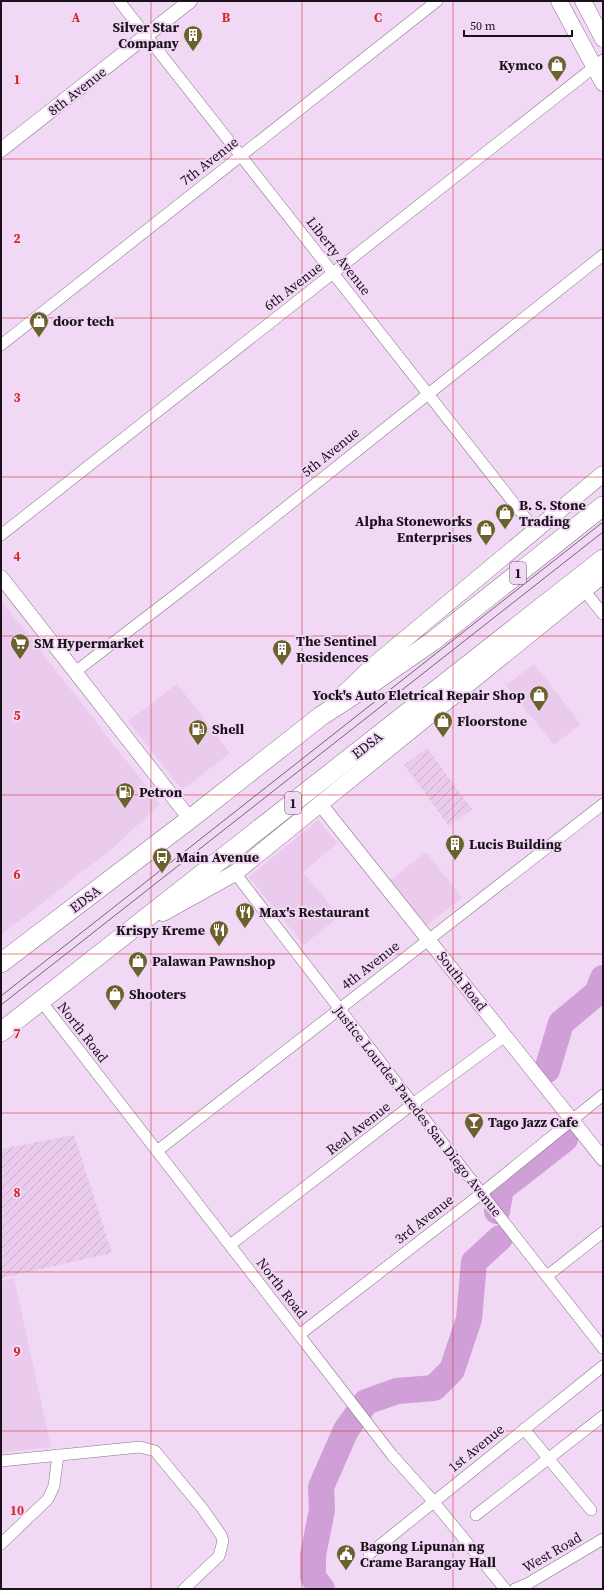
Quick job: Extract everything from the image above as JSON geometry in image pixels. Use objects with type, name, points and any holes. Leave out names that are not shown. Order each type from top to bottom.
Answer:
[{"type":"highway","name":"EDSA","points":[[1,963],[321,716],[378,680],[433,641],[603,506]]},
{"type":"highway","name":"EDSA","points":[[1,1032],[603,559]]},
{"type":"main road","points":[[559,1],[599,63],[603,83]]},
{"type":"main road","points":[[583,1],[603,39]]},
{"type":"main road","name":"EDSA","points":[[321,716],[368,669],[603,474]]},
{"type":"main road","name":"EDSA","points":[[130,931],[235,873],[321,805],[603,575]]},
{"type":"street","name":"Liberty Avenue","points":[[118,1],[535,530]]},
{"type":"street","name":"8th Avenue","points":[[1,150],[190,1]]},
{"type":"street","name":"7th Avenue","points":[[1,345],[437,1]]},
{"type":"street","name":"6th Avenue","points":[[1,535],[599,63]]},
{"type":"street","name":"5th Avenue","points":[[75,672],[187,586],[603,255]]},
{"type":"street","points":[[1,577],[190,818]]},
{"type":"street","points":[[584,590],[603,614]]},
{"type":"street","name":"4th Avenue","points":[[157,1151],[340,1009],[428,938],[603,804]]},
{"type":"street","name":"South Road","points":[[321,805],[603,1159]]},
{"type":"street","name":"Justice Lourdes Paredes San Diego Avenue","points":[[235,873],[414,1103],[492,1208],[603,1348]]},
{"type":"street","name":"North Road","points":[[41,1001],[392,1455],[505,1589]]},
{"type":"street","name":"Real Avenue","points":[[230,1245],[414,1103],[505,1036]]},
{"type":"street","name":"3rd Avenue","points":[[299,1335],[482,1193],[603,1095]]},
{"type":"street","points":[[547,1276],[603,1232]]},
{"type":"street","name":"1st Avenue","points":[[369,1554],[603,1366]]},
{"type":"street","points":[[476,1515],[603,1416]]},
{"type":"street","points":[[524,1429],[591,1510]]},
{"type":"street","points":[[1,1461],[105,1449],[140,1447],[155,1451],[202,1508],[222,1535],[219,1556],[184,1589]]},
{"type":"street","points":[[1,1544],[48,1499],[54,1486],[58,1455]]},
{"type":"street","name":"West Road","points":[[515,1589],[529,1583],[603,1539]]},
{"type":"shaded area","points":[[1,600],[160,804],[114,847],[1,935]]},
{"type":"shaded area","points":[[534,664],[581,724],[554,745],[506,685]]},
{"type":"shaded area","points":[[177,684],[230,753],[182,790],[128,721]]},
{"type":"shaded area","points":[[427,748],[472,809],[449,826],[404,765]]},
{"type":"shaded area","points":[[318,820],[338,843],[303,872],[339,916],[304,945],[249,877]]},
{"type":"shaded area","points":[[426,852],[462,898],[425,927],[389,881]]},
{"type":"shaded area","points":[[74,1135],[112,1253],[1,1278],[1,1149]]},
{"type":"shaded area","points":[[14,1278],[51,1447],[1,1453],[1,1281]]},
{"type":"waterway","points":[[547,1070],[561,1023],[597,993],[603,978]]},
{"type":"waterway","points":[[497,1211],[501,1189],[565,1139]]},
{"type":"waterway","points":[[322,1589],[313,1577],[313,1555],[322,1510],[321,1487],[346,1430],[366,1402],[397,1391],[434,1388],[452,1370],[469,1319],[474,1262],[500,1238]]},
{"type":"tram line","points":[[1,996],[603,522]]},
{"type":"tram line","points":[[1,1005],[603,532]]},
{"type":"place","name":"Silver Star Company","points":[[193,52]]},
{"type":"place","name":"Kymco","points":[[557,82]]},
{"type":"place","name":"door tech","points":[[39,338]]},
{"type":"place","name":"B. S. Stone Trading","points":[[505,530]]},
{"type":"place","name":"Alpha Stoneworks Enterprises","points":[[486,546]]},
{"type":"place","name":"SM Hypermarket","points":[[20,660]]},
{"type":"place","name":"The Sentinel Residences","points":[[282,666]]},
{"type":"place","name":"Yock's Auto Eletrical Repair Shop","points":[[539,712]]},
{"type":"place","name":"Floorstone","points":[[443,738]]},
{"type":"place","name":"Shell","points":[[198,746]]},
{"type":"place","name":"Petron","points":[[125,809]]},
{"type":"place","name":"Lucis Building","points":[[455,861]]},
{"type":"place","name":"Main Avenue","points":[[162,874]]},
{"type":"place","name":"Max's Restaurant","points":[[245,929]]},
{"type":"place","name":"Krispy Kreme","points":[[219,947]]},
{"type":"place","name":"Palawan Pawnshop","points":[[138,978]]},
{"type":"place","name":"Shooters","points":[[115,1011]]},
{"type":"place","name":"Tago Jazz Cafe","points":[[474,1139]]},
{"type":"place","name":"Bagong Lipunan ng Crame Barangay Hall","points":[[346,1571]]}]
